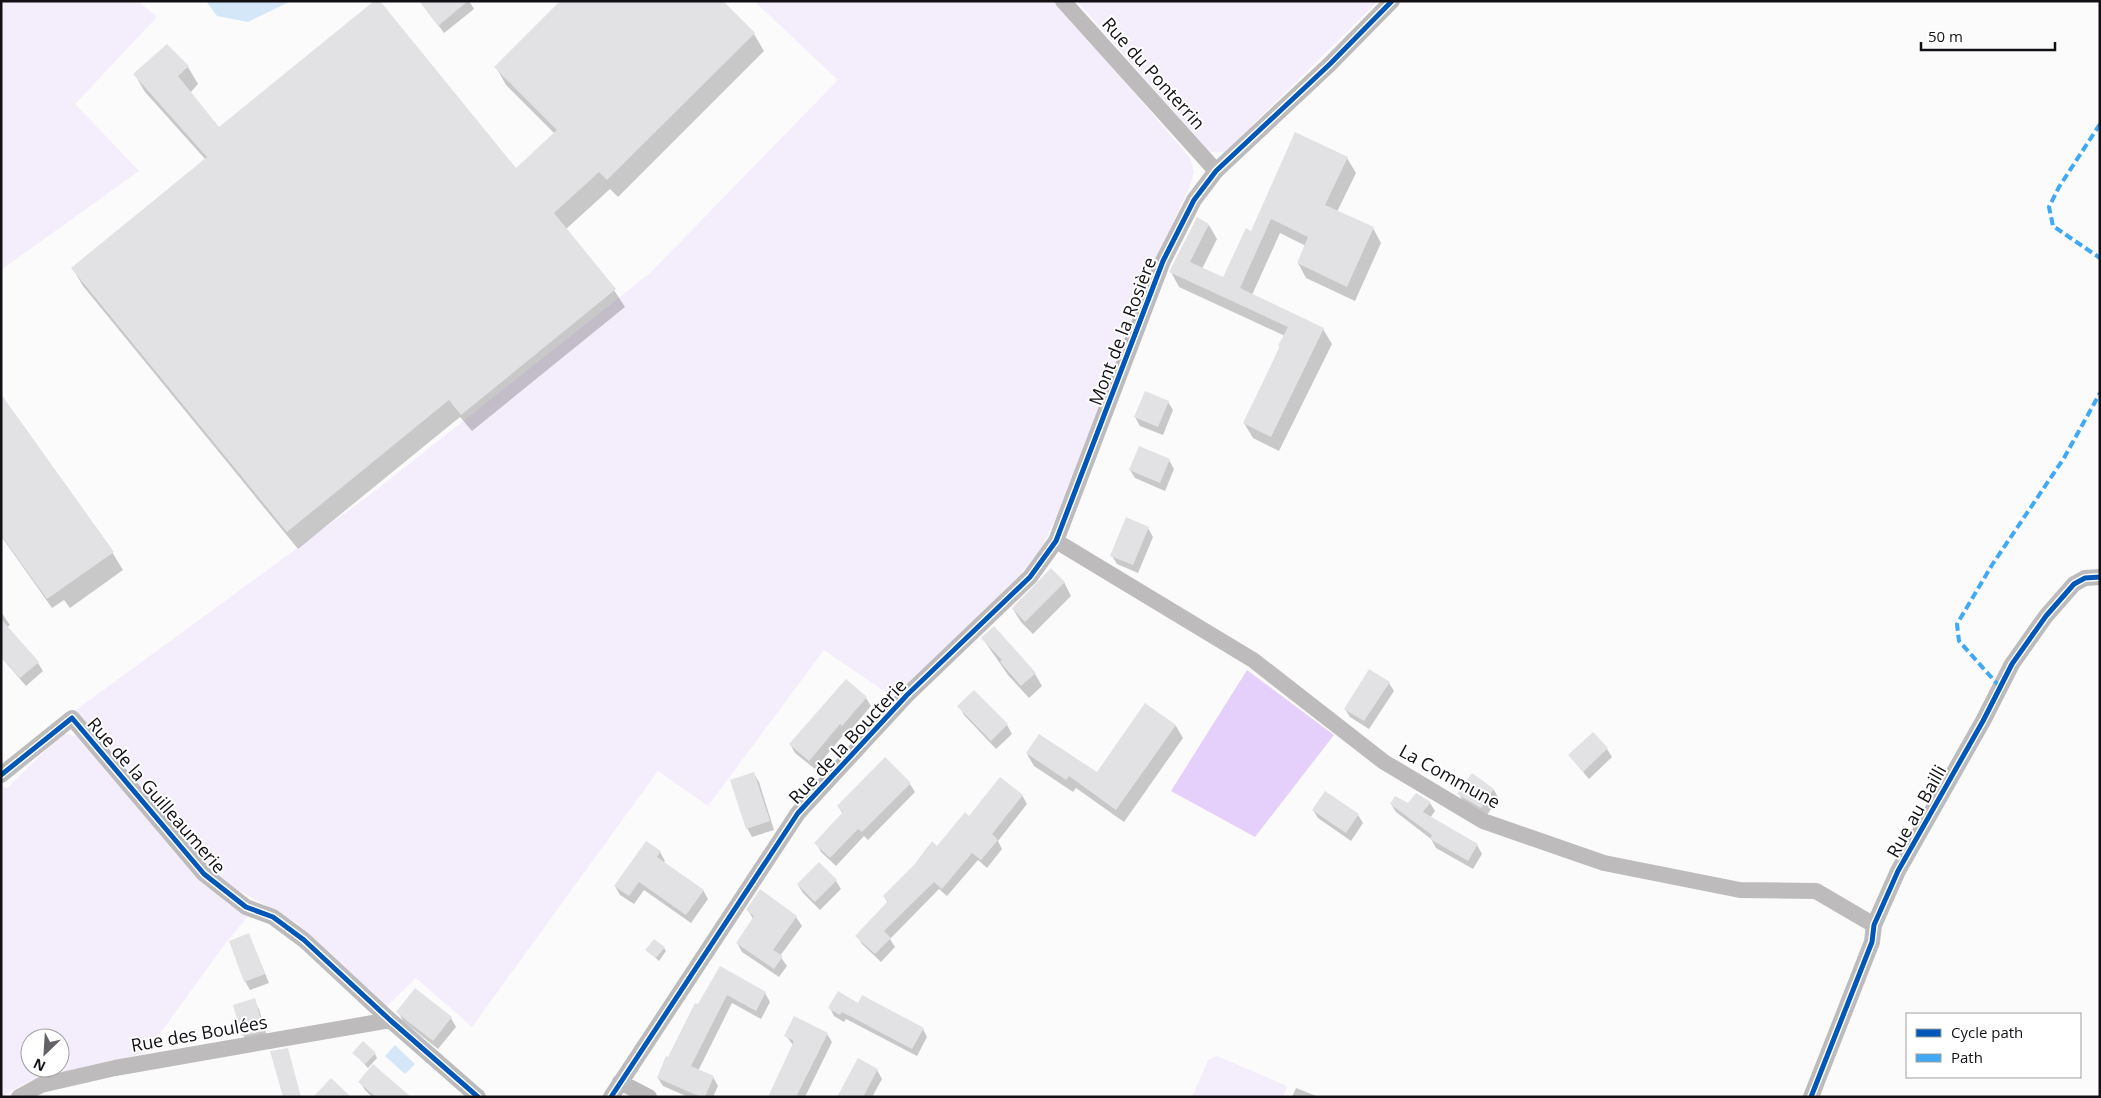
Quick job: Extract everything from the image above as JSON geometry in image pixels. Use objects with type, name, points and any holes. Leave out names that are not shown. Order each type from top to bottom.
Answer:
[{"type":"street","name":"Rue du Ponterrin","points":[[1063,1],[1216,171]]},
{"type":"street","name":"Mont de la Rosière","points":[[1056,541],[1163,262],[1194,200],[1216,171],[1330,64],[1392,1]]},
{"type":"street","name":"La Commune","points":[[1056,541],[1253,660],[1384,762],[1483,820],[1604,863],[1740,890],[1816,891],[1874,925]]},
{"type":"street","name":"Rue de la Boucterie","points":[[611,1097],[798,813],[907,695],[1030,577],[1056,541]]},
{"type":"street","name":"Rue au Bailli","points":[[1811,1097],[1872,942],[1874,925],[1898,871],[1983,721],[2012,664],[2046,616],[2074,584],[2085,578],[2100,577]]},
{"type":"street","name":"Rue de la Guilleaumerie","points":[[1,776],[72,718],[204,874],[246,907],[273,917],[304,940],[390,1020],[478,1097]]},
{"type":"street","name":"Rue des Boulées","points":[[19,1097],[41,1085],[115,1068],[390,1020]]},
{"type":"street","points":[[620,1082],[650,1097]]},
{"type":"shaded area","points":[[1,1],[138,1],[157,17],[75,104],[139,171],[1,270]]},
{"type":"shaded area","points":[[754,1],[1056,1],[1190,158],[1194,172],[1190,186],[1145,283],[1065,500],[1041,548],[1012,586],[894,698],[824,650],[708,806],[658,771],[472,1027],[416,978],[385,1008],[297,923],[222,881],[203,863],[76,710],[371,494],[650,273],[838,80]]},
{"type":"shaded area","points":[[1077,1],[1378,1],[1225,152],[1209,152]]},
{"type":"shaded area","points":[[1247,670],[1334,735],[1255,837],[1171,791]]},
{"type":"shaded area","points":[[63,733],[81,737],[161,835],[229,905],[251,913],[225,944],[146,1053],[70,1071],[70,1028],[20,1028],[20,1078],[42,1078],[29,1081],[1,1097],[1,786],[7,788]]},
{"type":"shaded area","points":[[1217,1056],[1287,1086],[1283,1097],[1192,1097],[1208,1060]]},
{"type":"water","points":[[206,1],[291,1],[248,22],[217,16]]},
{"type":"water","points":[[395,1045],[415,1064],[405,1074],[385,1056]]},
{"type":"building","points":[[374,1],[380,1],[516,168],[557,130],[494,67],[560,1],[723,1],[755,33],[607,180],[599,172],[554,213],[616,289],[461,415],[449,400],[287,532],[71,268],[207,157],[133,74],[167,44],[189,66],[178,76],[219,127]]},
{"type":"building","points":[[419,1],[468,1],[438,26]]},
{"type":"building","points":[[1295,132],[1348,157],[1325,205],[1374,227],[1347,287],[1297,263],[1308,237],[1271,219],[1240,288],[1324,328],[1271,437],[1243,423],[1288,327],[1169,272],[1197,217],[1209,224],[1190,262],[1223,277],[1246,228],[1251,231]]},
{"type":"building","points":[[1145,391],[1169,401],[1158,427],[1134,417]]},
{"type":"building","points":[[1,394],[114,552],[47,599],[1,535]]},
{"type":"building","points":[[1139,446],[1170,459],[1160,483],[1129,470]]},
{"type":"building","points":[[1126,517],[1149,527],[1133,565],[1110,556]]},
{"type":"building","points":[[1051,568],[1065,582],[1025,622],[1012,608]]},
{"type":"building","points":[[1,619],[39,662],[20,678],[1,657]]},
{"type":"building","points":[[994,626],[1036,673],[1021,686],[1000,662],[1002,660],[981,638]]},
{"type":"building","points":[[1369,669],[1390,682],[1364,721],[1344,709]]},
{"type":"building","points":[[846,679],[867,697],[842,726],[840,724],[809,761],[789,744]]},
{"type":"building","points":[[974,690],[1008,724],[991,741],[957,706]]},
{"type":"building","points":[[1145,703],[1176,725],[1116,810],[1069,776],[1066,780],[1026,753],[1039,734],[1097,772]]},
{"type":"building","points":[[1593,732],[1608,748],[1583,772],[1568,755]]},
{"type":"building","points":[[885,757],[911,783],[862,832],[858,829],[830,858],[814,843],[843,812],[837,806]]},
{"type":"building","points":[[754,772],[770,821],[746,829],[730,780]]},
{"type":"building","points":[[1472,773],[1494,789],[1481,808],[1457,794]]},
{"type":"building","points":[[1000,777],[1023,795],[992,834],[998,840],[981,860],[972,853],[942,889],[934,882],[884,931],[891,938],[875,954],[855,936],[888,901],[883,896],[914,865],[932,841],[937,846],[965,812],[969,816]]},
{"type":"building","points":[[1325,791],[1359,814],[1346,833],[1312,810]]},
{"type":"building","points":[[1416,793],[1431,802],[1423,812],[1478,844],[1468,861],[1430,839],[1432,835],[1390,804],[1395,796],[1408,803]]},
{"type":"building","points":[[646,841],[661,851],[657,857],[704,890],[686,915],[639,882],[629,896],[614,886]]},
{"type":"building","points":[[819,862],[837,880],[815,902],[797,884]]},
{"type":"building","points":[[760,889],[797,916],[773,950],[783,956],[774,969],[736,943],[754,916],[746,910]]},
{"type":"building","points":[[249,933],[265,974],[244,982],[229,941]]},
{"type":"building","points":[[654,939],[665,947],[656,958],[645,950]]},
{"type":"building","points":[[720,966],[766,992],[756,1011],[727,995],[691,1066],[714,1076],[705,1097],[701,1097],[657,1078],[666,1056],[668,1057],[695,1003],[698,1004]]},
{"type":"building","points":[[415,988],[452,1017],[433,1041],[396,1012]]},
{"type":"building","points":[[838,991],[858,1003],[862,995],[924,1028],[912,1049],[842,1012],[840,1015],[828,1008]]},
{"type":"building","points":[[255,998],[264,1031],[242,1036],[233,1005]]},
{"type":"building","points":[[794,1016],[828,1033],[796,1097],[768,1097],[794,1041],[784,1036]]},
{"type":"building","points":[[363,1041],[376,1053],[365,1064],[352,1053]]},
{"type":"building","points":[[288,1048],[301,1097],[283,1097],[270,1051]]},
{"type":"building","points":[[858,1058],[878,1069],[863,1097],[837,1097]]},
{"type":"building","points":[[373,1064],[411,1097],[376,1097],[358,1082]]},
{"type":"building","points":[[331,1078],[351,1097],[313,1097]]},
{"type":"marked path","points":[[2100,124],[2059,187],[2049,207],[2053,226],[2100,258]]},
{"type":"marked path","points":[[2000,687],[1959,641],[1957,624],[1992,565],[2064,458],[2100,393]]},
{"type":"cycle path","points":[[611,1097],[798,813],[907,695],[1030,577],[1056,541],[1163,261],[1194,200],[1216,171],[1330,64],[1392,1]]},
{"type":"cycle path","points":[[1811,1097],[1872,942],[1874,925],[1898,871],[1983,721],[2012,664],[2046,616],[2074,584],[2085,578],[2100,577]]},
{"type":"cycle path","points":[[1,775],[72,718],[204,874],[246,907],[273,917],[304,940],[390,1020],[478,1097]]}]
